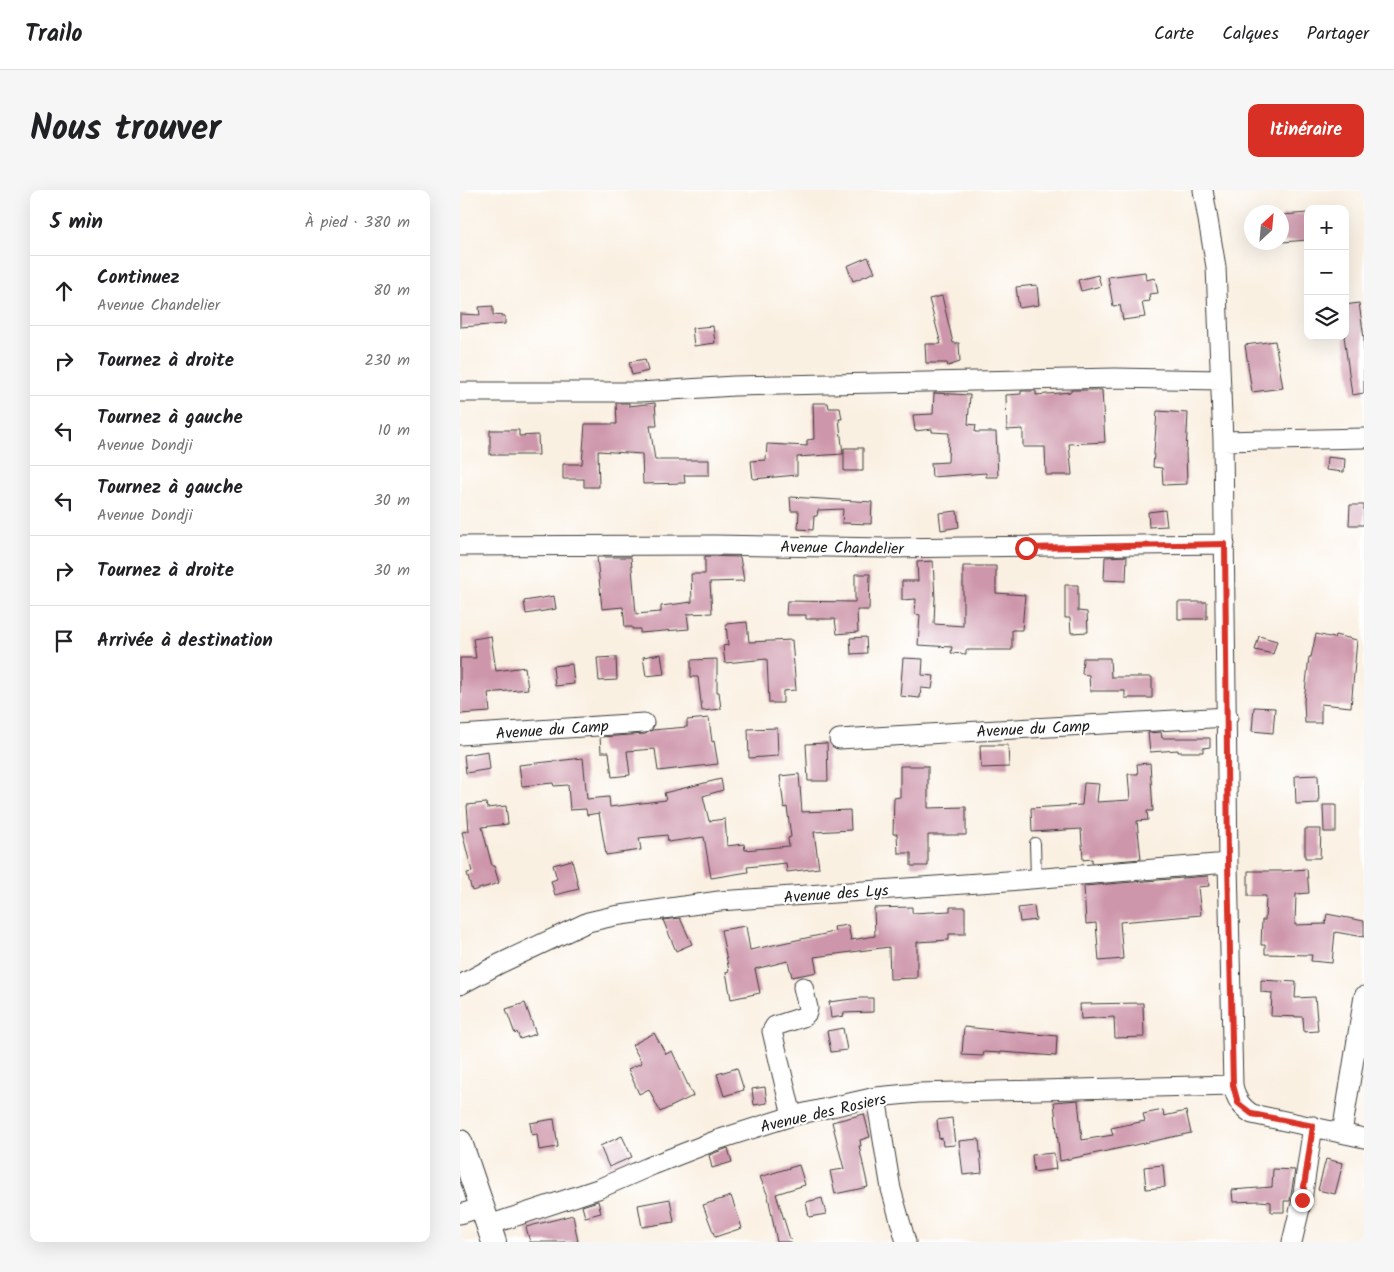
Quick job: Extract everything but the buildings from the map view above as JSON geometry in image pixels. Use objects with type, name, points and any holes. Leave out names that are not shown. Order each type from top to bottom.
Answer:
[{"type":"street","points":[[1203,190],[1216,267],[1223,441],[1228,717],[1228,863],[1234,1090],[1238,1103],[1252,1114],[1364,1138]]},
{"type":"street","points":[[460,392],[640,392],[734,386],[1106,378],[1220,380]]},
{"type":"street","points":[[1223,441],[1364,438]]},
{"type":"street","name":"Avenue Chandelier","points":[[460,546],[715,545],[906,548],[1225,544]]},
{"type":"street","name":"Avenue du Camp","points":[[839,739],[1228,717]]},
{"type":"street","name":"Avenue du Camp","points":[[460,735],[644,723]]},
{"type":"street","name":"Avenue des Lys","points":[[460,985],[499,964],[588,922],[614,916],[719,901],[1228,863]]},
{"type":"street","points":[[792,1116],[772,1031],[775,1026],[802,1017],[807,1013],[808,1008],[803,987]]},
{"type":"street","points":[[1342,1133],[1364,996]]},
{"type":"street","name":"Avenue des Rosiers","points":[[460,1214],[489,1224],[590,1192],[717,1140],[792,1116],[876,1097],[918,1093],[1234,1090]]},
{"type":"street","points":[[876,1097],[891,1189],[906,1242]]},
{"type":"street","points":[[1292,1242],[1302,1200],[1313,1126]]},
{"type":"street","points":[[460,1142],[489,1224]]},
{"type":"lane","points":[[1035,843],[1036,878]]},
{"type":"route","points":[[1026,548],[1225,544],[1228,863],[1233,1085],[1238,1103],[1252,1114],[1313,1126],[1302,1200]]}]
